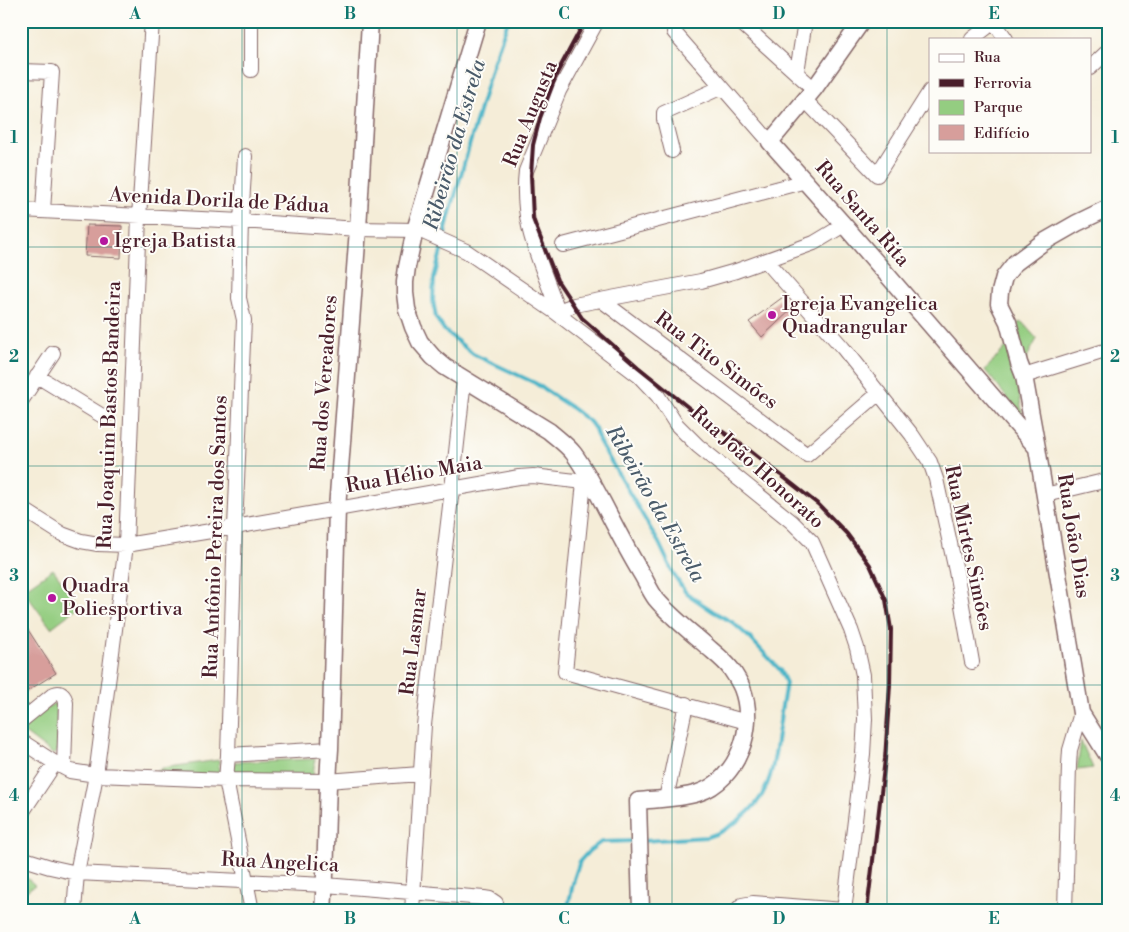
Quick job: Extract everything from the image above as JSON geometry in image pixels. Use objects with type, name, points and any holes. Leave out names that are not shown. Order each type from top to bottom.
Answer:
[{"type":"street","name":"Rua Joaquim Bastos Bandeira","points":[[74,911],[77,873],[96,775],[126,545],[139,217],[152,21]]},
{"type":"street","points":[[251,70],[252,21]]},
{"type":"street","name":"Rua dos Vereadores","points":[[323,911],[337,509],[358,229],[370,21]]},
{"type":"street","points":[[478,21],[419,231],[407,267],[405,293],[407,309],[413,327],[420,342],[433,357],[464,379],[548,431],[562,441],[573,453],[587,481],[657,599],[675,618],[730,667],[743,689],[746,702],[747,722],[741,749],[736,760],[721,779],[699,793],[666,799],[638,800],[641,911]]},
{"type":"street","name":"Rua Augusta","points":[[554,312],[556,304],[536,252],[526,217],[525,177],[529,162],[559,91],[596,21]]},
{"type":"street","points":[[739,21],[796,72],[810,95],[878,175],[929,93]]},
{"type":"street","points":[[796,72],[805,21]]},
{"type":"street","points":[[770,142],[810,95],[862,21]]},
{"type":"street","points":[[973,38],[994,22],[1005,38]]},
{"type":"street","name":"Rua Santa Rita","points":[[674,32],[1037,448]]},
{"type":"street","points":[[1092,66],[1108,51]]},
{"type":"street","points":[[21,71],[52,72],[43,211]]},
{"type":"street","points":[[672,150],[664,113],[722,87]]},
{"type":"street","name":"Rua Antônio Pereira dos Santos","points":[[245,156],[241,222],[240,298],[244,320],[226,780],[252,911]]},
{"type":"street","points":[[563,245],[806,181]]},
{"type":"street","name":"Rua João Dias","points":[[1065,911],[1070,750],[1081,714],[1024,376],[1008,322],[999,304],[1004,277],[1015,263],[1042,243],[1108,208]]},
{"type":"street","name":"Avenida Dorila de Pádua","points":[[21,210],[419,231]]},
{"type":"street","points":[[554,312],[574,305],[701,281],[766,261],[814,243],[844,225]]},
{"type":"street","name":"Rua João Honorato","points":[[419,231],[466,251],[554,312],[639,376],[658,396],[676,424],[691,440],[792,522],[807,536],[816,548],[851,630],[863,675],[866,719],[844,910]]},
{"type":"street","name":"Rua Mirtes Simões","points":[[766,261],[843,348],[922,448],[930,462],[936,479],[956,571],[972,662]]},
{"type":"street","name":"Rua Tito Simões","points":[[601,300],[807,455],[879,393]]},
{"type":"street","points":[[1024,376],[1108,350]]},
{"type":"street","points":[[21,401],[53,353]]},
{"type":"street","points":[[37,376],[104,417]]},
{"type":"street","name":"Rua Lasmar","points":[[412,911],[424,725],[464,379]]},
{"type":"street","name":"Rua Hélio Maia","points":[[21,508],[62,534],[81,541],[126,545],[526,477],[587,481]]},
{"type":"street","points":[[1045,495],[1108,480]]},
{"type":"street","points":[[587,481],[565,672],[747,722]]},
{"type":"street","points":[[21,721],[58,692],[66,700],[59,765],[21,814]]},
{"type":"street","points":[[666,799],[686,704]]},
{"type":"street","points":[[1081,714],[1108,756]]},
{"type":"street","points":[[21,741],[70,771],[96,775],[226,780],[327,781],[420,774]]},
{"type":"street","points":[[228,755],[330,749]]},
{"type":"street","name":"Rua Angelica","points":[[21,858],[77,873],[246,882],[325,884],[481,897],[494,901],[498,911]]},
{"type":"street","points":[[736,911],[742,905],[753,903],[844,910]]},
{"type":"green space","points":[[1022,322],[1037,339],[1025,361],[1022,361],[1018,323]]},
{"type":"green space","points":[[1007,346],[1014,361],[1023,418],[985,370]]},
{"type":"green space","name":"Quadra Poliesportiva","points":[[53,569],[80,606],[51,628],[23,590]]},
{"type":"green space","points":[[56,702],[58,751],[54,755],[22,731],[22,726]]},
{"type":"green space","points":[[1081,741],[1093,768],[1077,770]]},
{"type":"green space","points":[[315,759],[313,776],[233,776],[234,762]]},
{"type":"green space","points":[[219,760],[219,777],[155,773],[162,768]]},
{"type":"green space","points":[[21,873],[35,885],[21,895]]},
{"type":"building","name":"Igreja Batista","points":[[87,225],[122,226],[121,258],[85,256]]},
{"type":"building","name":"Igreja Evangelica Quadrangular","points":[[783,297],[793,308],[762,337],[749,322]]},
{"type":"building","points":[[21,619],[56,673],[21,695]]},
{"type":"waterway","name":"Ribeirão da Estrela","points":[[444,238],[492,66],[508,21]]},
{"type":"waterway","name":"Ribeirão da Estrela","points":[[443,244],[434,278],[433,300],[436,318],[445,331],[473,354],[535,383],[590,422],[595,429],[599,441],[659,543],[674,575],[686,593],[732,622],[750,638],[780,670],[786,683],[771,773],[761,797],[748,812],[732,825],[707,837],[643,841]]},
{"type":"waterway","name":"Ribeirão da Estrela","points":[[567,911],[580,861],[589,851],[601,842],[634,841]]},
{"type":"railway","points":[[585,21],[557,73],[540,118],[533,145],[531,175],[533,219],[557,280],[582,318],[638,367],[694,412],[749,450],[819,505],[847,534],[870,565],[886,600],[891,629],[890,685],[885,759],[867,911]]},
{"type":"place","name":"Igreja Batista","points":[[104,241]]},
{"type":"place","name":"Igreja Evangelica Quadrangular","points":[[772,315]]},
{"type":"place","name":"Quadra Poliesportiva","points":[[52,598]]}]
